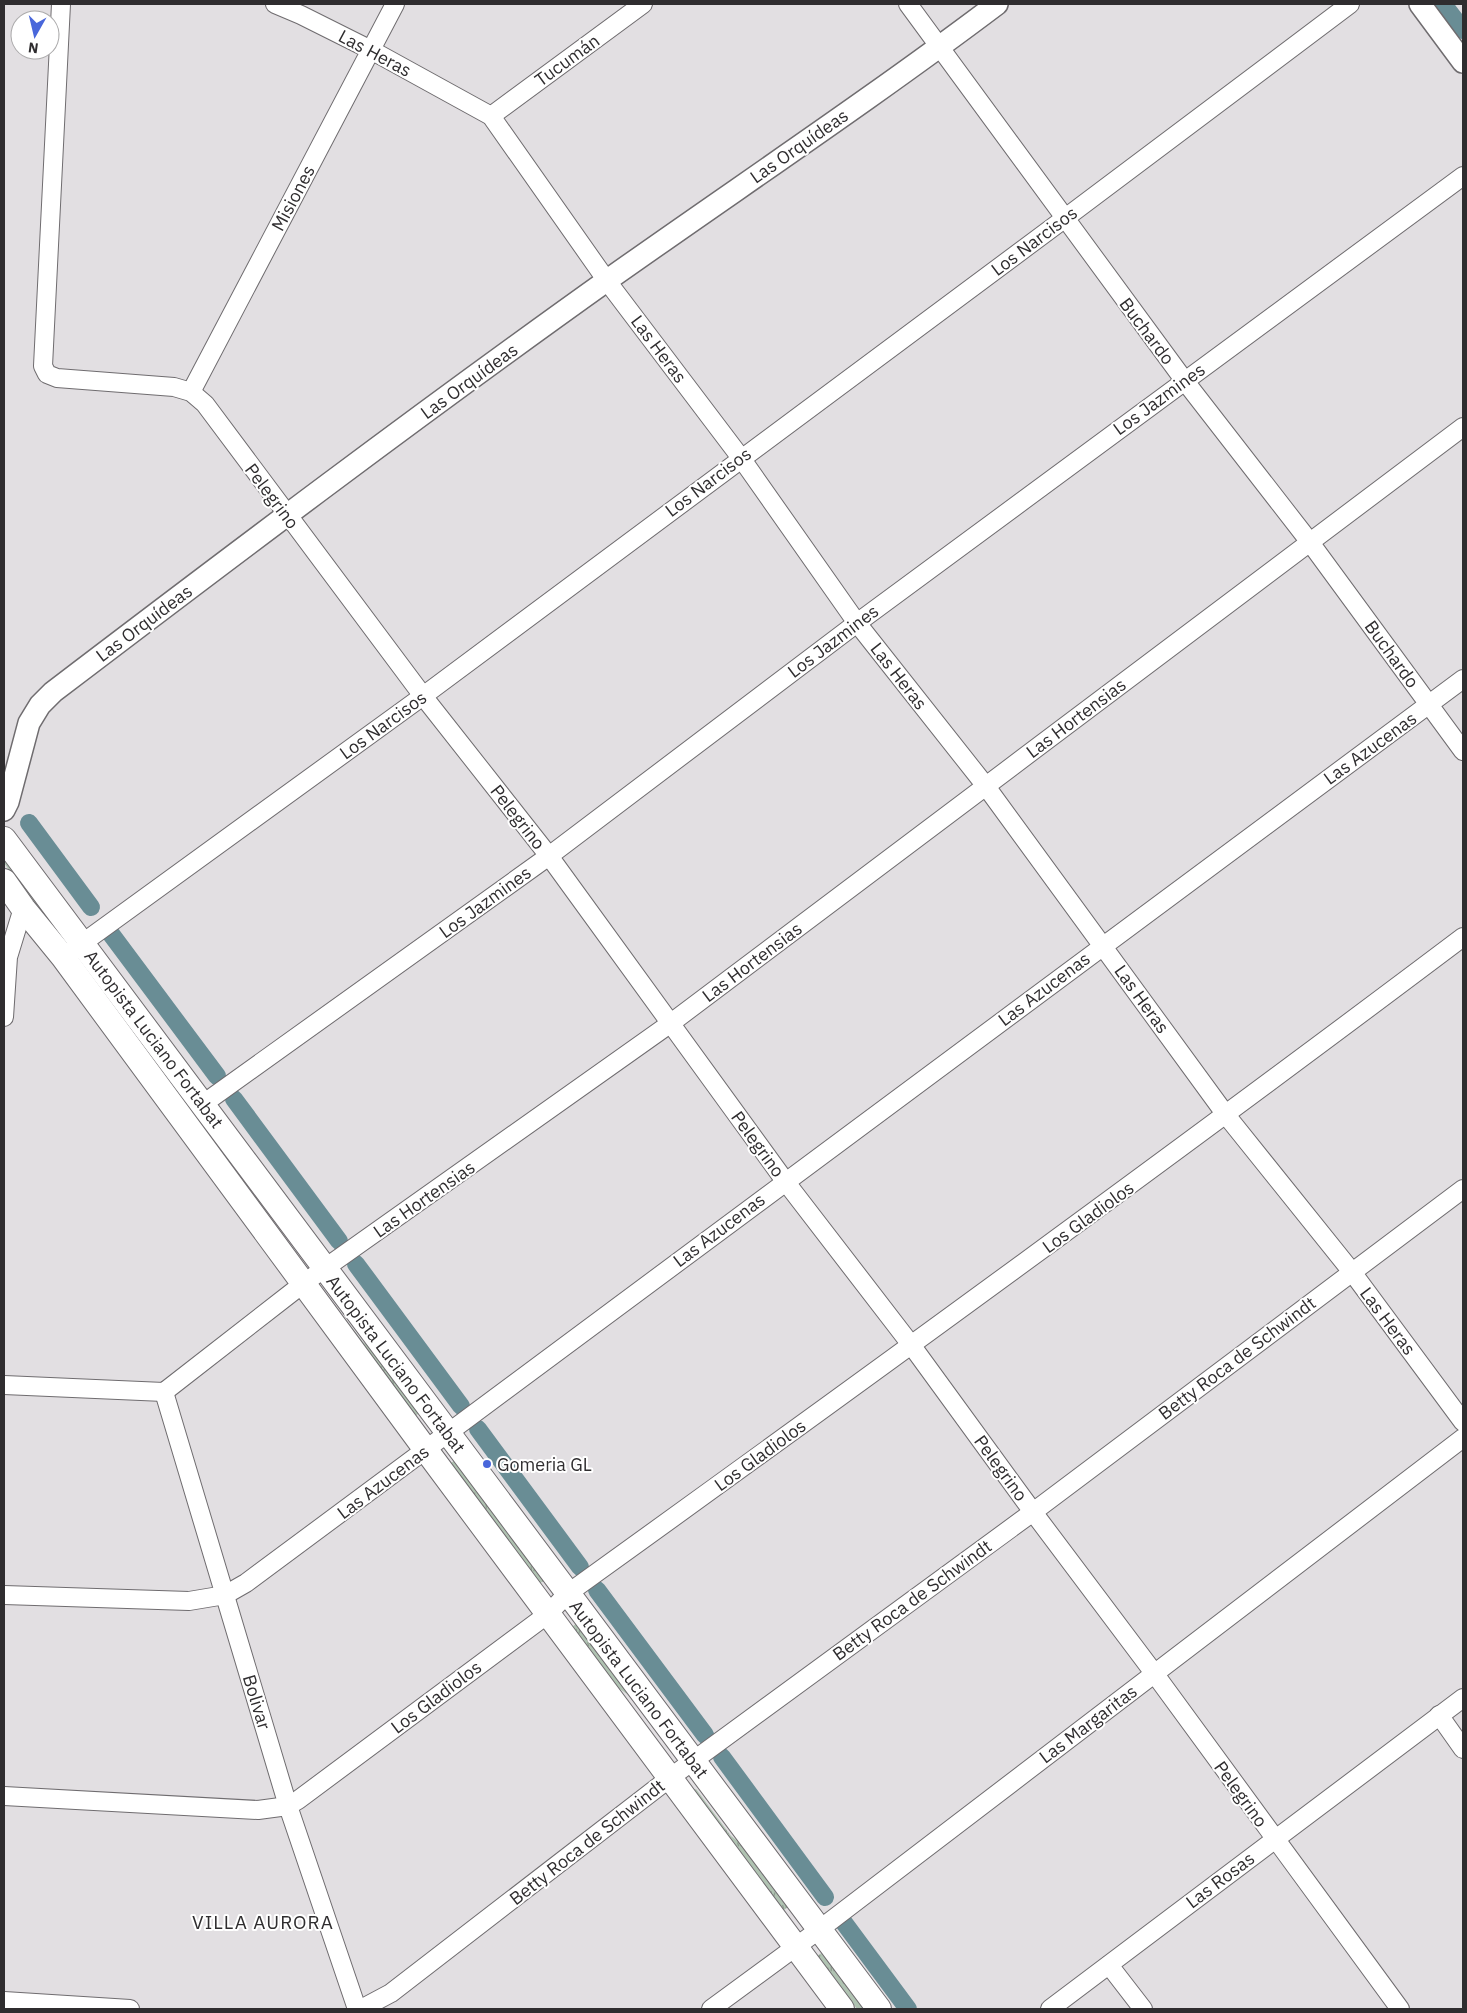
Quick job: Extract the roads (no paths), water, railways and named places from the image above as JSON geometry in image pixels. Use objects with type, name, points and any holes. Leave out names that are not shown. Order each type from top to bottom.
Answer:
[{"type":"main road","name":"Autopista Luciano Fortabat","points":[[4,839],[83,942],[324,1269],[449,1433],[566,1594],[879,2009]]},
{"type":"main road","name":"Autopista Luciano Fortabat","points":[[4,881],[23,908],[63,957],[426,1450],[842,2009]]},
{"type":"street","points":[[62,4],[42,366],[47,374],[57,378],[174,387],[191,392]]},
{"type":"street","name":"Las Heras","points":[[275,4],[301,14],[371,50],[491,116],[607,281],[741,458],[857,622],[986,786],[1226,1115],[1352,1272],[1463,1422]]},
{"type":"street","name":"Misiones","points":[[191,392],[395,4]]},
{"type":"street","name":"Tucumán","points":[[491,116],[643,4]]},
{"type":"street","name":"Buchardo","points":[[908,4],[1064,219],[1184,380],[1309,541],[1463,752]]},
{"type":"street","name":"Las Orquídeas","points":[[4,810],[8,802],[29,723],[40,705],[61,686],[286,515],[607,281],[940,47],[997,4]]},
{"type":"street","name":"Los Narcisos","points":[[63,957],[423,696],[1350,4]]},
{"type":"street","points":[[1420,4],[1463,62]]},
{"type":"street","name":"Los Jazmines","points":[[202,1104],[549,856],[857,622],[1463,176]]},
{"type":"street","name":"Pelegrino","points":[[191,392],[205,404],[423,696],[549,856],[786,1181],[912,1346],[1400,2009]]},
{"type":"street","name":"Las Hortensias","points":[[164,1392],[304,1283],[671,1023],[1309,541],[1463,427]]},
{"type":"street","name":"Las Azucenas","points":[[4,1595],[189,1600],[225,1595],[246,1583],[1463,679]]},
{"type":"street","points":[[4,1017],[8,957],[23,908]]},
{"type":"street","name":"Los Gladiolos","points":[[4,1796],[258,1810],[288,1806],[548,1614],[566,1594],[912,1346],[1226,1115],[1463,937]]},
{"type":"street","name":"Betty Roca de Schwindt","points":[[359,2009],[391,1993],[670,1777],[1033,1512],[1463,1189]]},
{"type":"street","points":[[4,1385],[164,1392]]},
{"type":"street","name":"Bolivar","points":[[164,1392],[288,1806],[359,2009]]},
{"type":"street","name":"Las Margaritas","points":[[710,2009],[820,1929],[1463,1438]]},
{"type":"street","name":"Las Rosas","points":[[1050,2009],[1463,1698]]},
{"type":"street","points":[[1439,1715],[1463,1749]]},
{"type":"street","points":[[1109,1965],[1143,2009]]},
{"type":"street","points":[[4,2001],[130,2009]]},
{"type":"waterway","points":[[1443,4],[1463,30]]},
{"type":"waterway","points":[[29,823],[91,907]]},
{"type":"waterway","points":[[108,930],[217,1076]]},
{"type":"waterway","points":[[234,1099],[339,1241]]},
{"type":"waterway","points":[[356,1264],[461,1406]]},
{"type":"waterway","points":[[478,1429],[580,1567]]},
{"type":"waterway","points":[[597,1590],[705,1735]]},
{"type":"waterway","points":[[722,1757],[825,1897]]},
{"type":"waterway","points":[[842,1920],[908,2009]]},
{"type":"place","name":"Gomeria GL","points":[[487,1464]]},
{"type":"district","name":"VILLA AURORA","points":[[263,1922]]}]
